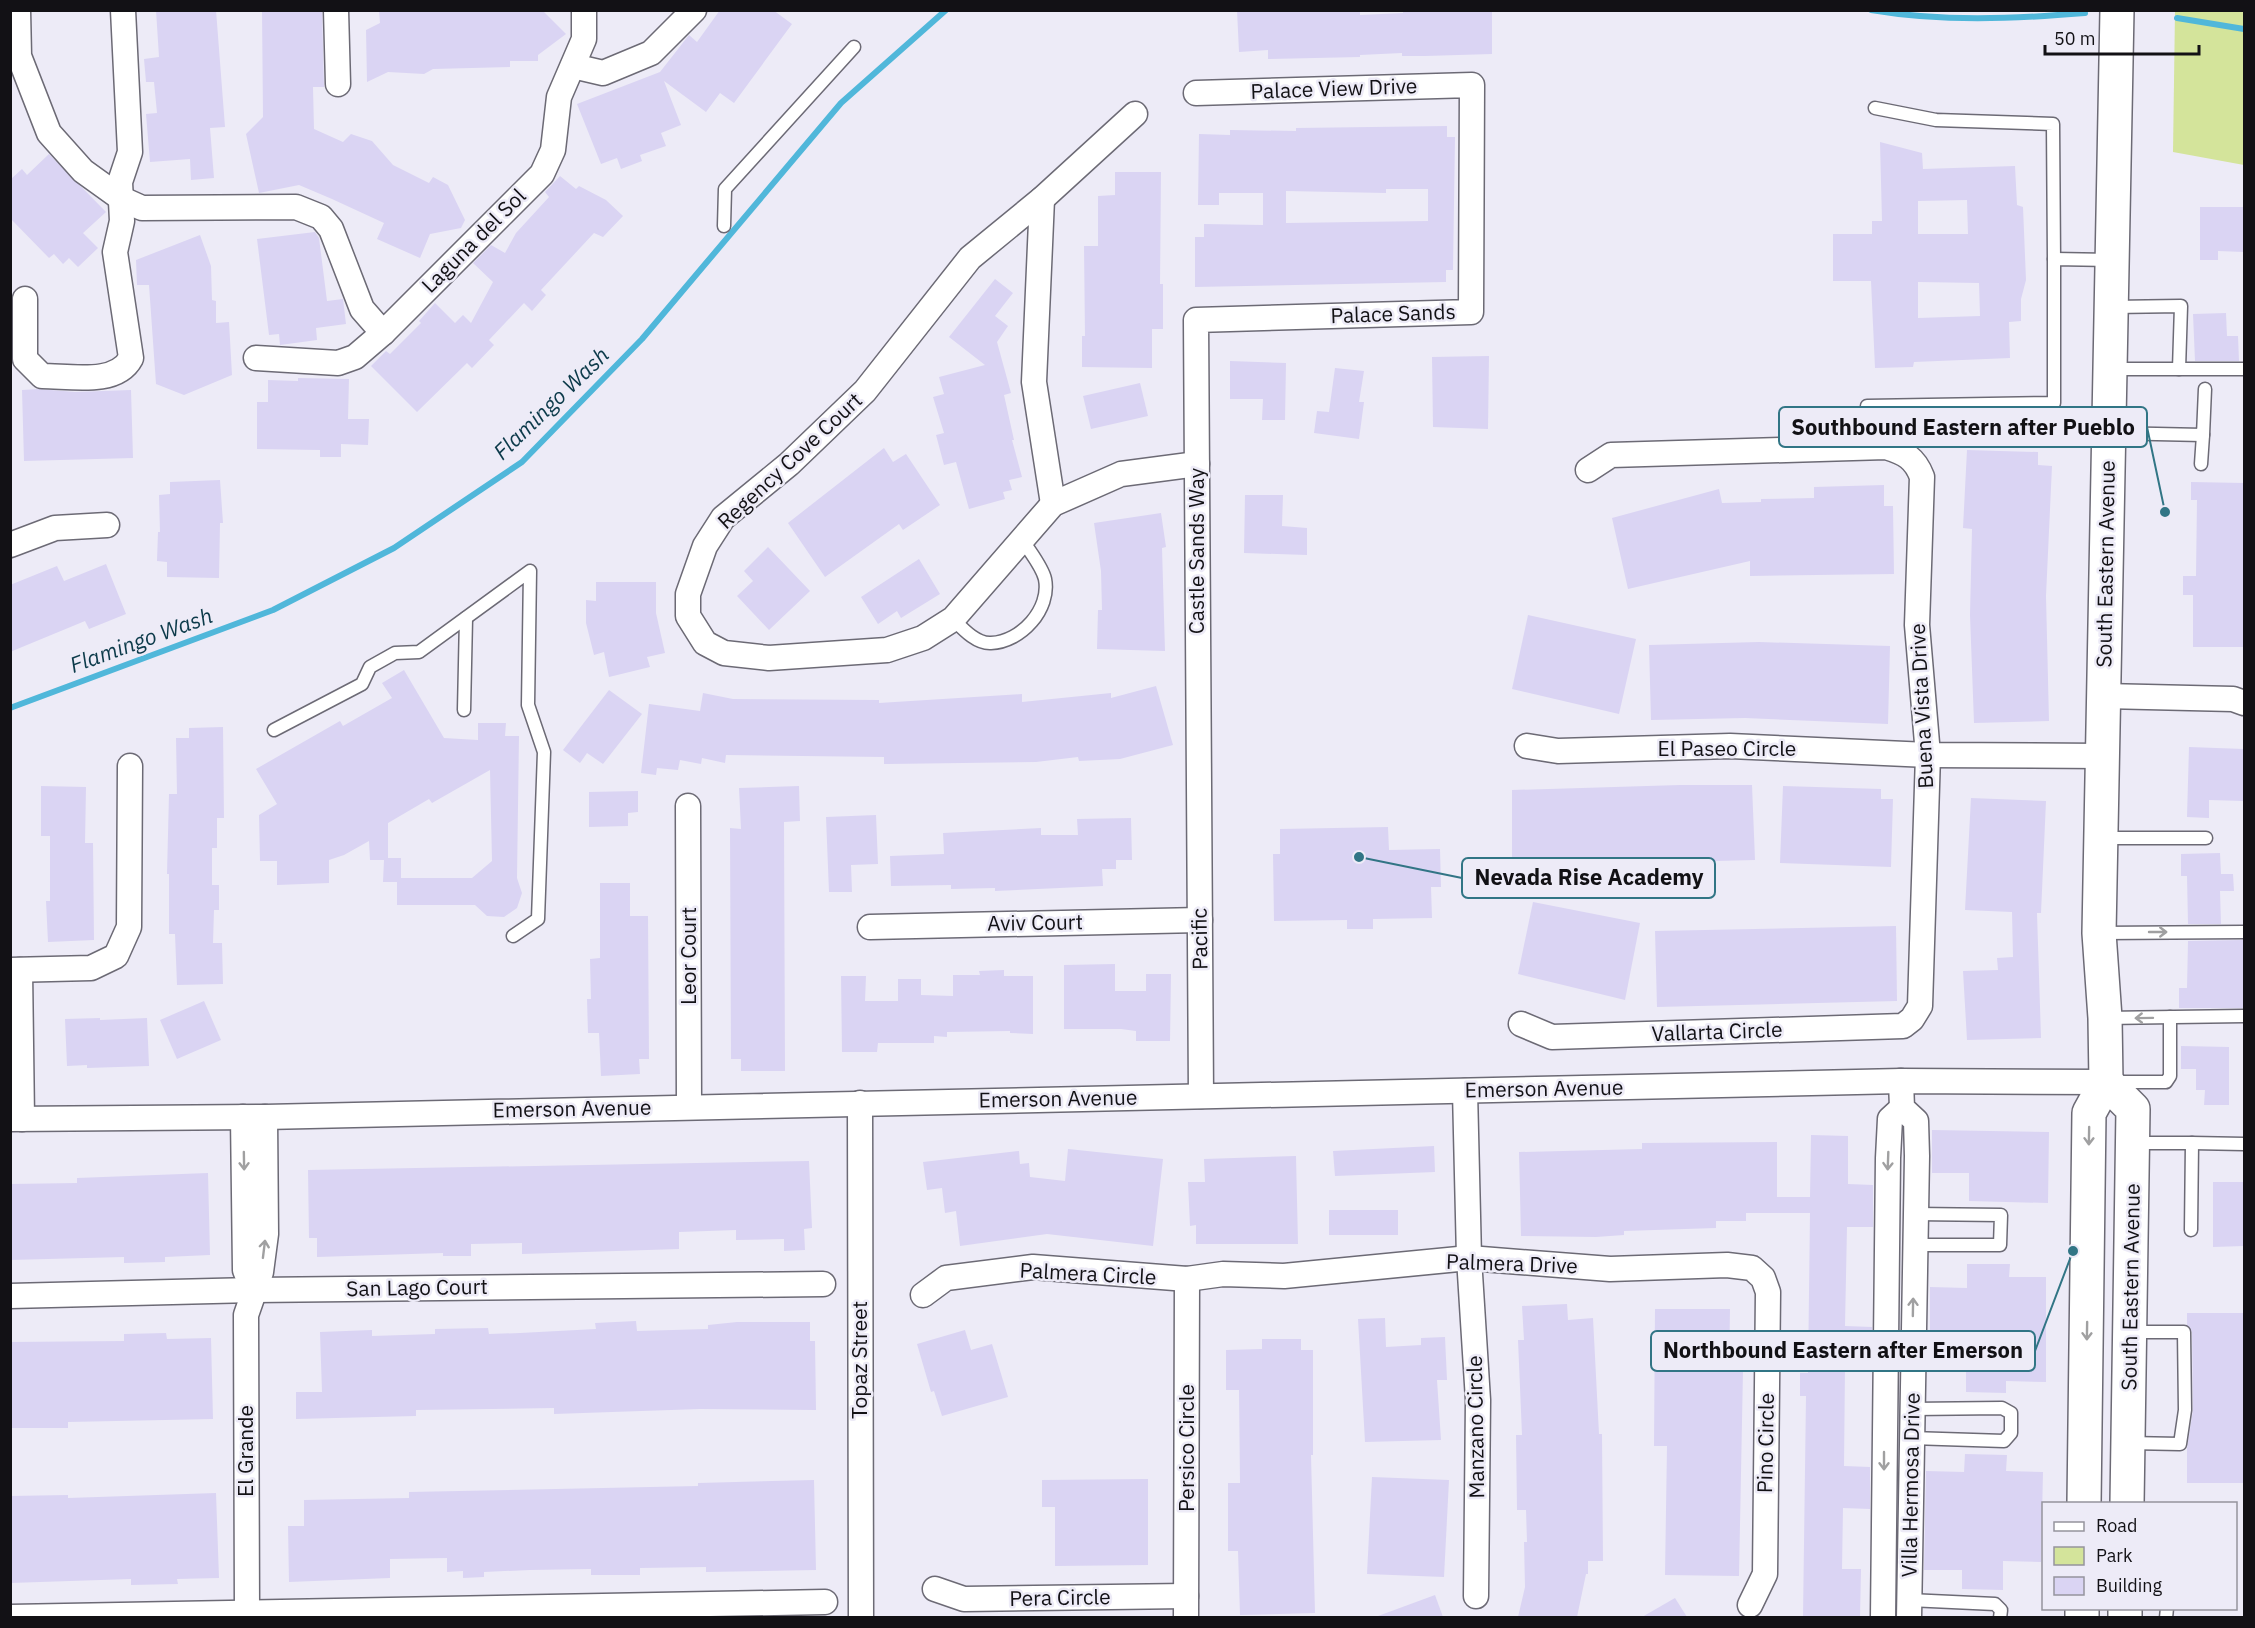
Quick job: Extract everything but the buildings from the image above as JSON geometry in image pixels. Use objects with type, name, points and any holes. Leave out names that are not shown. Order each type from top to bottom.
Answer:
[{"type":"main road","name":"South Eastern Avenue","points":[[2084,1502],[2089,1113],[2106,1082],[2105,1018],[2099,933],[2117,10]]},
{"type":"main road","name":"South Eastern Avenue","points":[[2106,1082],[2133,1108],[2127,1502]]},
{"type":"street","points":[[18,10],[19,56],[49,133],[83,171],[122,198],[142,208],[296,207],[321,217],[331,229],[362,309],[383,333]]},
{"type":"street","points":[[25,299],[25,359],[42,376],[111,375],[126,368],[131,357],[116,252],[122,221],[120,182],[130,152],[123,10]]},
{"type":"street","points":[[336,10],[338,84]]},
{"type":"street","name":"Laguna del Sol","points":[[256,358],[338,363],[355,357],[383,333],[542,174],[553,150],[560,97],[584,39],[584,10]]},
{"type":"street","points":[[573,66],[603,73],[651,53],[694,10]]},
{"type":"street","name":"Palace View Drive","points":[[1196,93],[1472,85]]},
{"type":"street","name":"Palace Sands","points":[[1196,320],[1471,312],[1472,85]]},
{"type":"street","name":"Regency Cove Court","points":[[1135,114],[1042,199],[970,258],[864,391],[789,464],[723,518],[705,546],[688,594],[688,616],[705,643],[724,654],[769,657],[887,650],[923,638],[953,619],[1053,504],[1121,474],[1197,464]]},
{"type":"street","points":[[1042,199],[1034,382],[1053,504]]},
{"type":"street","name":"Castle Sands Way","points":[[1196,320],[1199,782]]},
{"type":"street","name":"Buena Vista Drive","points":[[1588,470],[1611,455],[1886,447],[1906,454],[1917,464],[1922,477],[1917,625],[1928,755],[1920,1006],[1912,1019]]},
{"type":"street","points":[[10,544],[55,528],[106,525]]},
{"type":"street","points":[[2104,696],[2233,699],[2244,703]]},
{"type":"street","name":"El Paseo Circle","points":[[1527,746],[1558,751],[1730,746],[1928,755],[2103,756]]},
{"type":"street","points":[[16,1119],[15,970],[91,968],[116,956],[129,927],[130,766]]},
{"type":"street","name":"Pacific","points":[[1199,782],[1201,1096]]},
{"type":"street","name":"Leor Court","points":[[688,806],[689,1107]]},
{"type":"street","name":"Aviv Court","points":[[870,927],[1200,920]]},
{"type":"street","name":"Vallarta Circle","points":[[1521,1024],[1552,1037],[1903,1026],[1912,1019]]},
{"type":"street","name":"Emerson Avenue","points":[[16,1119],[254,1117],[1901,1081],[2106,1082]]},
{"type":"street","name":"Villa Hermosa Drive","points":[[1901,1081],[1902,1108],[1890,1119],[1905,1229],[1911,1423],[1909,1611]]},
{"type":"street","name":"Manzano Circle","points":[[1465,1091],[1469,1258],[1478,1400],[1476,1596]]},
{"type":"street","name":"Topaz Street","points":[[860,1103],[861,1617]]},
{"type":"street","name":"El Grande","points":[[247,1613],[246,1315],[261,1272],[266,1234],[255,1206],[254,1117]]},
{"type":"street","name":"Villa Hermosa Drive","points":[[1883,1616],[1884,1422],[1905,1229]]},
{"type":"street","name":"Palmera Drive","points":[[1187,1279],[1223,1274],[1284,1276],[1469,1258],[1610,1269],[1727,1265],[1752,1269],[1763,1278]]},
{"type":"street","name":"Palmera Circle","points":[[923,1295],[946,1278],[1033,1267],[1187,1279]]},
{"type":"street","name":"Pino Circle","points":[[1750,1605],[1765,1574],[1768,1292],[1763,1278]]},
{"type":"street","name":"Persico Circle","points":[[1186,1607],[1187,1279]]},
{"type":"street","name":"San Lago Court","points":[[10,1296],[253,1290],[823,1284]]},
{"type":"street","name":"Pera Circle","points":[[935,1589],[964,1599],[1186,1607]]},
{"type":"street","points":[[10,1617],[825,1602]]},
{"type":"lane","points":[[724,226],[725,189],[854,47]]},
{"type":"lane","points":[[1867,406],[2054,403],[2053,124],[1936,120],[1875,108]]},
{"type":"lane","points":[[2054,259],[2112,260]]},
{"type":"lane","points":[[2111,307],[2181,306],[2179,369]]},
{"type":"lane","points":[[2110,369],[2244,369]]},
{"type":"lane","points":[[2201,464],[2205,389]]},
{"type":"lane","points":[[2109,433],[2203,435]]},
{"type":"lane","points":[[953,619],[970,635],[990,644],[1012,638],[1032,624],[1046,598],[1045,578],[1022,539]]},
{"type":"lane","points":[[274,730],[362,684],[370,667],[395,653],[419,652],[530,571],[528,705],[544,752],[538,919],[513,936]]},
{"type":"lane","points":[[465,710],[466,618]]},
{"type":"lane","points":[[2101,838],[2206,838]]},
{"type":"lane","points":[[2099,933],[2244,932]]},
{"type":"lane","points":[[2105,1018],[2244,1016]]},
{"type":"lane","points":[[2106,1082],[2166,1082],[2170,1076],[2170,1017]]},
{"type":"lane","points":[[2134,1143],[2244,1144]]},
{"type":"lane","points":[[2191,1230],[2192,1143]]},
{"type":"lane","points":[[2001,1215],[2000,1245],[1905,1229],[2001,1215]]},
{"type":"lane","points":[[2128,1443],[2180,1444],[2185,1410],[2184,1332],[2130,1332]]},
{"type":"lane","points":[[1884,1422],[1911,1423],[2004,1440],[2011,1433],[2011,1413],[2002,1408],[1911,1423]]},
{"type":"lane","points":[[1883,1616],[1909,1611],[1995,1604],[2001,1610],[2000,1617]]},
{"type":"green space","points":[[2175,11],[2244,11],[2244,165],[2173,152]]},
{"type":"waterway","name":"Flamingo Wash","points":[[10,708],[273,610],[394,548],[522,462],[642,339],[841,103],[946,10]]},
{"type":"waterway","name":"Flamingo Wash","points":[[1871,10],[1951,18],[2031,17],[2085,13]]},
{"type":"waterway","name":"Flamingo Wash","points":[[2177,18],[2244,29]]},
{"type":"place","name":"Southbound Eastern after Pueblo","points":[[2165,512]]},
{"type":"place","name":"Nevada Rise Academy","points":[[1359,857]]},
{"type":"place","name":"Northbound Eastern after Emerson","points":[[2073,1251]]}]
